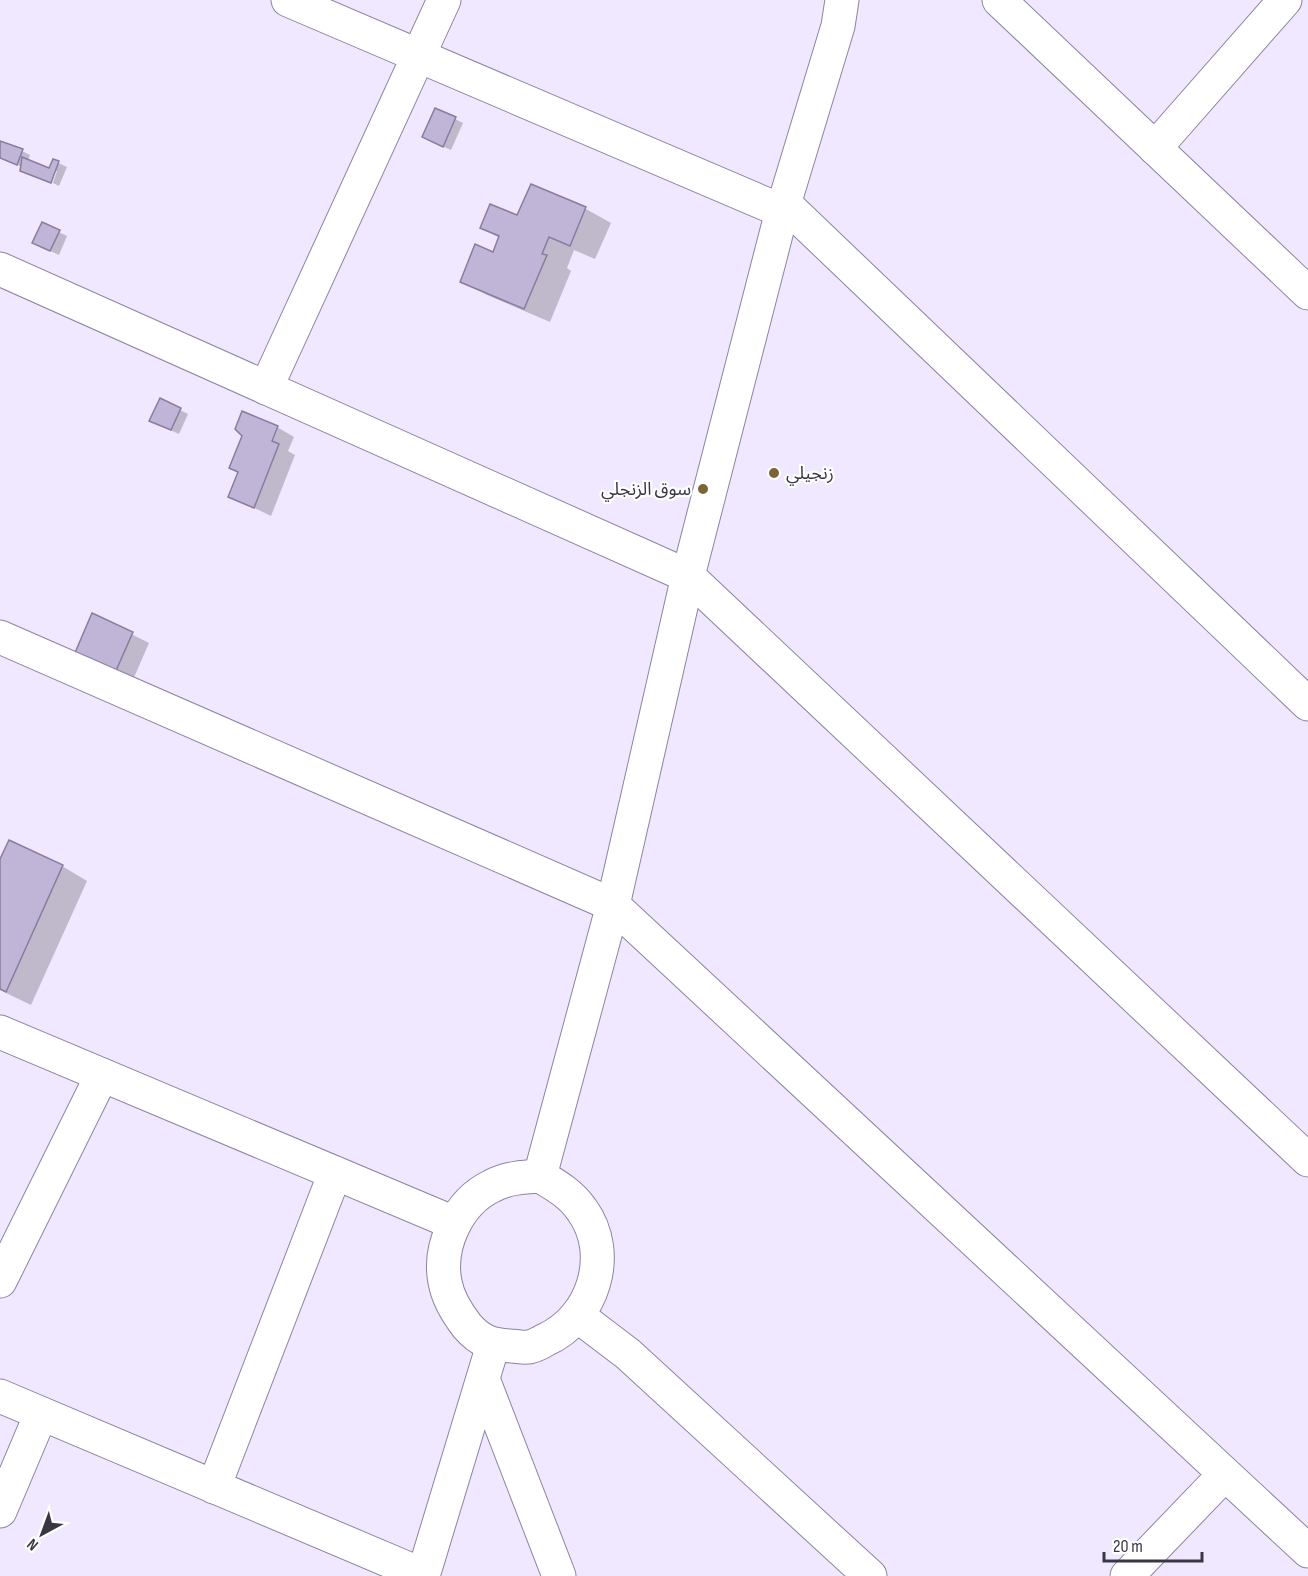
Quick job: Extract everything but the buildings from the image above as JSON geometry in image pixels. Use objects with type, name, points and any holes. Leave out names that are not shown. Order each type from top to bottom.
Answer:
[{"type":"street","points":[[288,0],[783,208],[1308,704]]},
{"type":"street","points":[[266,388],[444,0]]},
{"type":"street","points":[[540,1176],[613,905],[688,576],[783,208],[838,26],[842,0]]},
{"type":"street","points":[[999,0],[1308,292]]},
{"type":"street","points":[[1155,148],[1285,0]]},
{"type":"street","points":[[0,269],[688,576],[1308,1160]]},
{"type":"street","points":[[0,638],[613,905],[1308,1551]]},
{"type":"street","points":[[0,1032],[454,1223]]},
{"type":"street","points":[[0,1281],[102,1075]]},
{"type":"street","points":[[214,1487],[335,1173]]},
{"type":"street","points":[[540,1176],[565,1190],[583,1211],[595,1236],[598,1264],[592,1292],[578,1316],[557,1335],[530,1347],[493,1345],[475,1335],[455,1311],[445,1282],[444,1252],[454,1223],[470,1202],[490,1186],[515,1178],[540,1176]]},
{"type":"street","points":[[578,1316],[628,1354],[870,1576]]},
{"type":"street","points":[[0,1396],[423,1576],[493,1345]]},
{"type":"street","points":[[483,1379],[560,1576]]},
{"type":"street","points":[[0,1511],[41,1414]]},
{"type":"street","points":[[1127,1576],[1225,1474]]},
{"type":"place","name":"زنجيلي","points":[[774,473]]},
{"type":"place","name":"سوق الزنجلي","points":[[703,489]]}]
